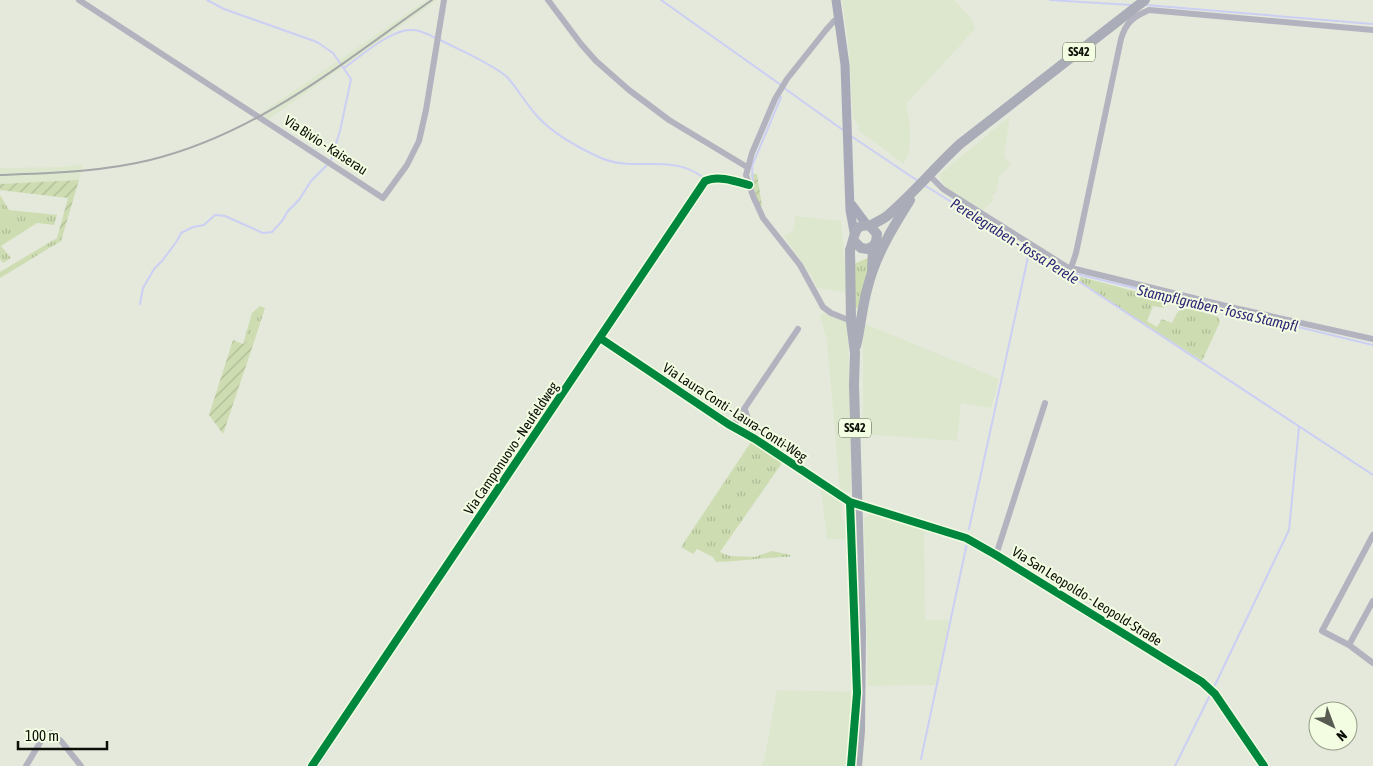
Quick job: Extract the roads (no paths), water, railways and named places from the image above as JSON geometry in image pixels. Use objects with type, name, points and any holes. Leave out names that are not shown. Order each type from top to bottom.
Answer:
[{"type":"main road","points":[[836,0],[845,65],[850,200],[854,236],[857,246],[868,249],[873,246]]},
{"type":"main road","name":"SS42","points":[[857,766],[860,731],[861,632],[855,353],[851,322],[850,250],[854,236],[861,226],[871,228],[894,218],[919,186],[960,144],[1145,0]]},
{"type":"main road","name":"SS42","points":[[855,353],[863,306],[872,272],[894,225],[919,186]]},
{"type":"main road","points":[[850,200],[856,212],[871,228]]},
{"type":"main road","name":"SS42","points":[[871,228],[876,242],[873,246],[872,272]]},
{"type":"street","name":"Via Bivio - Kaiserau","points":[[79,0],[383,198],[407,165],[419,141],[444,0]]},
{"type":"street","points":[[548,0],[596,61],[629,90],[669,120],[747,167]]},
{"type":"street","points":[[1071,268],[1078,244],[1121,39],[1125,26],[1137,15],[1149,10],[1373,30]]},
{"type":"street","points":[[839,19],[834,20],[775,98],[752,153],[746,175],[763,218],[800,266],[823,306],[831,313],[846,319]]},
{"type":"street","name":"Via Camponuovo - Neufeldweg","points":[[312,766],[602,340],[705,181],[710,178],[719,178],[749,185]]},
{"type":"street","points":[[919,186],[943,189],[1071,268],[1230,307],[1373,339]]},
{"type":"street","name":"Via Laura Conti - Laura-Conti-Weg","points":[[735,428],[736,421],[798,329]]},
{"type":"street","name":"Via Laura Conti - Laura-Conti-Weg","points":[[602,340],[735,428],[755,438],[832,490],[857,504]]},
{"type":"street","points":[[996,554],[1045,403]]},
{"type":"street","name":"Via Laura Conti - Laura-Conti-Weg","points":[[745,410],[755,438]]},
{"type":"street","name":"Via San Leopoldo - Leopold-Straße","points":[[857,504],[966,538],[996,554],[1202,682],[1216,694],[1264,766]]},
{"type":"street","points":[[1372,662],[1350,645],[1322,631],[1373,535]]},
{"type":"street","points":[[1350,645],[1373,601]]},
{"type":"street","points":[[26,766],[44,736],[52,733],[61,740],[81,766]]},
{"type":"waterway","points":[[207,0],[224,9],[317,42],[333,53],[351,79],[340,131],[331,160]]},
{"type":"waterway","name":"Perelegraben - fossa Perele","points":[[661,0],[781,85]]},
{"type":"waterway","points":[[1050,0],[1131,5]]},
{"type":"waterway","points":[[1146,5],[1373,24]]},
{"type":"waterway","points":[[344,68],[396,33],[416,30],[436,38]]},
{"type":"waterway","points":[[440,40],[501,72],[543,123],[558,135],[584,150],[613,162],[665,164],[689,169],[701,176]]},
{"type":"waterway","name":"Perelegraben - fossa Perele","points":[[784,88],[843,130]]},
{"type":"waterway","points":[[753,187],[752,166],[781,97]]},
{"type":"waterway","name":"Perelegraben - fossa Perele","points":[[851,136],[918,181]]},
{"type":"waterway","points":[[140,304],[143,288],[154,269],[162,261],[181,233],[193,227],[204,225],[215,215],[225,216],[263,233],[272,232],[299,200],[311,181],[327,165]]},
{"type":"waterway","name":"Perelegraben - fossa Perele","points":[[924,185],[1063,271],[1373,475]]},
{"type":"waterway","points":[[422,609],[699,195]]},
{"type":"waterway","points":[[969,529],[1028,257]]},
{"type":"waterway","name":"Stampflgraben - fossa Stampfl","points":[[1064,271],[1373,345]]},
{"type":"waterway","points":[[1215,685],[1289,530],[1299,427]]},
{"type":"waterway","points":[[921,759],[967,543]]},
{"type":"waterway","points":[[393,651],[418,615]]},
{"type":"waterway","points":[[318,766],[371,684]]},
{"type":"waterway","points":[[1175,766],[1210,695]]},
{"type":"railway","points":[[0,175],[75,171],[132,164],[189,148],[227,133],[298,94],[432,0]]}]
